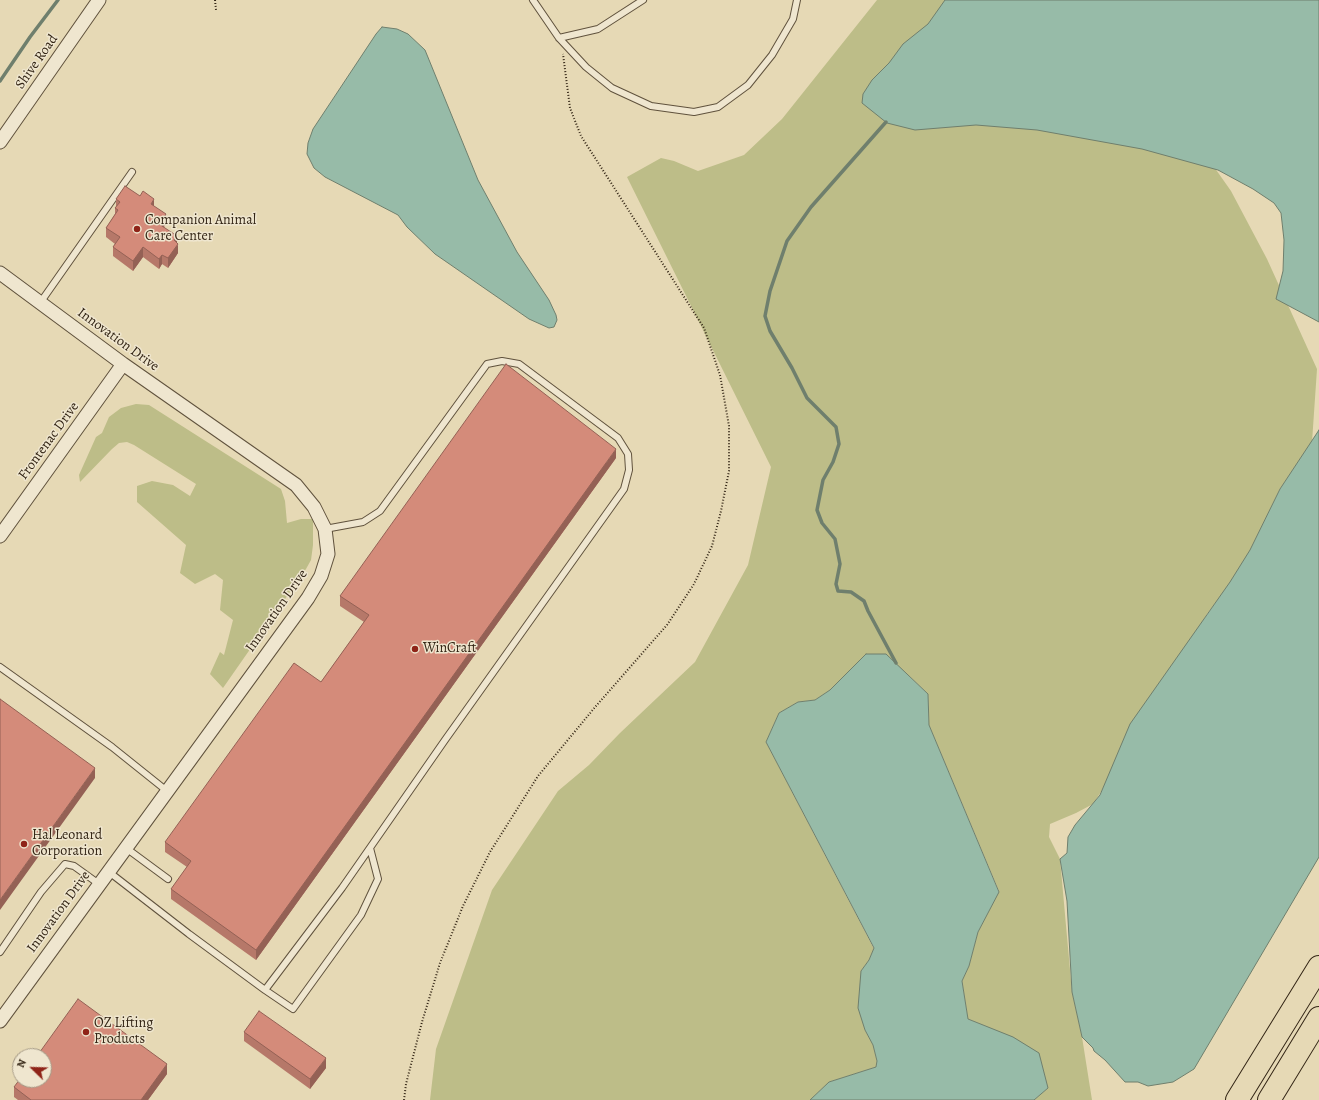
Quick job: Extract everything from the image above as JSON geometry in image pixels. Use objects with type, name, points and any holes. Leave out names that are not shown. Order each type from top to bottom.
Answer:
[{"type":"highway","points":[[1237,1100],[1319,967]]},
{"type":"highway","points":[[1269,1100],[1319,1018]]},
{"type":"street","name":"Shive Road","points":[[0,142],[100,0]]},
{"type":"street","name":"Innovation Drive","points":[[0,273],[123,364],[296,485],[314,507],[325,530],[328,554],[322,576],[302,607],[0,1021]]},
{"type":"street","name":"Frontenac Drive","points":[[0,536],[123,364]]},
{"type":"lane","points":[[533,0],[559,38],[586,67],[612,88],[651,106],[694,112],[718,106],[748,85],[772,56],[793,19],[797,0]]},
{"type":"lane","points":[[559,38],[598,29],[643,0]]},
{"type":"lane","points":[[40,303],[132,172]]},
{"type":"lane","points":[[265,990],[342,888],[449,733],[624,489],[629,470],[628,454],[618,438],[519,364],[502,361],[487,364],[380,511],[363,522],[325,530]]},
{"type":"lane","points":[[0,667],[112,747],[167,791]]},
{"type":"lane","points":[[126,848],[168,879]]},
{"type":"lane","points":[[109,872],[189,934],[293,1009],[361,915],[378,879],[370,848]]},
{"type":"lane","points":[[0,952],[41,892],[65,864],[74,866],[99,884]]},
{"type":"path","points":[[215,0],[216,10]]},
{"type":"path","points":[[404,1100],[406,1084],[422,1022],[440,963],[463,906],[490,852],[538,776],[596,706],[667,625],[694,584],[712,546],[729,471],[729,426],[720,375],[704,328],[581,136],[570,108],[559,38]]},
{"type":"shaded area","points":[[877,0],[1319,0],[1200,147],[1231,191],[1267,259],[1317,369],[1312,442],[1280,489],[1241,570],[1207,614],[1156,706],[1093,804],[1050,824],[1049,837],[1060,859],[1072,992],[1082,1037],[1092,1100],[1034,1100],[1048,1088],[987,1027],[968,1019],[962,981],[969,966],[978,932],[999,891],[929,725],[928,694],[905,672],[866,654],[830,690],[815,700],[798,702],[779,713],[766,742],[874,949],[869,960],[861,971],[865,1030],[873,1045],[877,1061],[876,1067],[829,1082],[810,1100],[430,1100],[436,1049],[492,890],[558,791],[589,765],[620,733],[695,662],[748,565],[771,467],[627,177],[661,158],[674,161],[698,171],[744,155],[782,119]]},
{"type":"shaded area","points":[[945,0],[1319,0],[1319,322],[1276,299],[1283,271],[1284,240],[1281,213],[1274,203],[1253,189],[1218,170],[1142,149],[1037,130],[976,125],[915,130],[887,123],[862,103],[863,94],[872,80],[889,63],[903,44],[928,24]]},
{"type":"shaded area","points":[[382,27],[397,29],[408,34],[425,50],[478,180],[517,252],[549,300],[556,315],[557,320],[554,327],[549,328],[529,319],[435,254],[407,227],[398,215],[325,177],[314,168],[307,154],[308,143],[313,129]]},
{"type":"shaded area","points":[[136,404],[149,405],[281,489],[285,501],[287,523],[301,519],[313,519],[313,545],[311,560],[223,688],[210,674],[220,652],[224,655],[233,620],[220,610],[223,580],[215,574],[195,584],[180,573],[186,545],[137,502],[137,486],[152,481],[173,485],[190,496],[196,484],[127,442],[119,443],[80,482],[79,475],[96,437],[102,433],[109,417],[121,408]]},
{"type":"shaded area","points":[[1319,430],[1319,857],[1194,1069],[1173,1082],[1148,1086],[1138,1082],[1125,1082],[1082,1037],[1072,992],[1067,901],[1060,859],[1067,853],[1068,837],[1075,825],[1100,795],[1130,724],[1230,582],[1250,550],[1280,489]]},
{"type":"shaded area","points":[[866,654],[886,654],[928,694],[929,725],[999,892],[978,932],[969,966],[962,981],[968,1019],[1013,1037],[1039,1053],[1048,1088],[1034,1100],[810,1100],[829,1082],[876,1067],[877,1061],[873,1045],[865,1030],[858,1008],[861,971],[869,960],[874,948],[766,742],[779,713],[798,702],[815,700],[830,690]]},
{"type":"building","name":"Companion Animal Care Center","points":[[125,186],[140,196],[143,191],[154,199],[151,204],[166,214],[159,224],[177,236],[174,240],[178,244],[168,258],[162,255],[159,259],[143,247],[133,261],[113,247],[120,237],[106,228],[118,210],[115,208],[120,202],[116,199]]},
{"type":"building","name":"WinCraft","points":[[506,364],[616,449],[256,950],[171,889],[191,861],[165,842],[294,663],[321,682],[369,615],[340,596]]},
{"type":"building","name":"Hal Leonard Corporation","points":[[0,699],[95,768],[0,900]]},
{"type":"building","name":"OZ Lifting Products","points":[[78,999],[167,1064],[141,1100],[31,1100],[15,1088],[52,1088],[52,1048],[43,1048]]},
{"type":"building","points":[[259,1011],[326,1058],[310,1079],[244,1032]]},
{"type":"waterway","points":[[0,81],[30,37],[58,0]]},
{"type":"waterway","points":[[886,122],[811,207],[787,241],[770,291],[765,316],[770,331],[792,368],[807,398],[836,427],[839,444],[833,462],[823,480],[817,510],[822,523],[835,539],[840,564],[836,584],[838,591],[851,592],[864,601],[896,663]]},
{"type":"place","name":"Companion Animal Care Center","points":[[137,229]]},
{"type":"place","name":"WinCraft","points":[[415,649]]},
{"type":"place","name":"Hal Leonard Corporation","points":[[24,844]]},
{"type":"place","name":"OZ Lifting Products","points":[[86,1032]]}]
